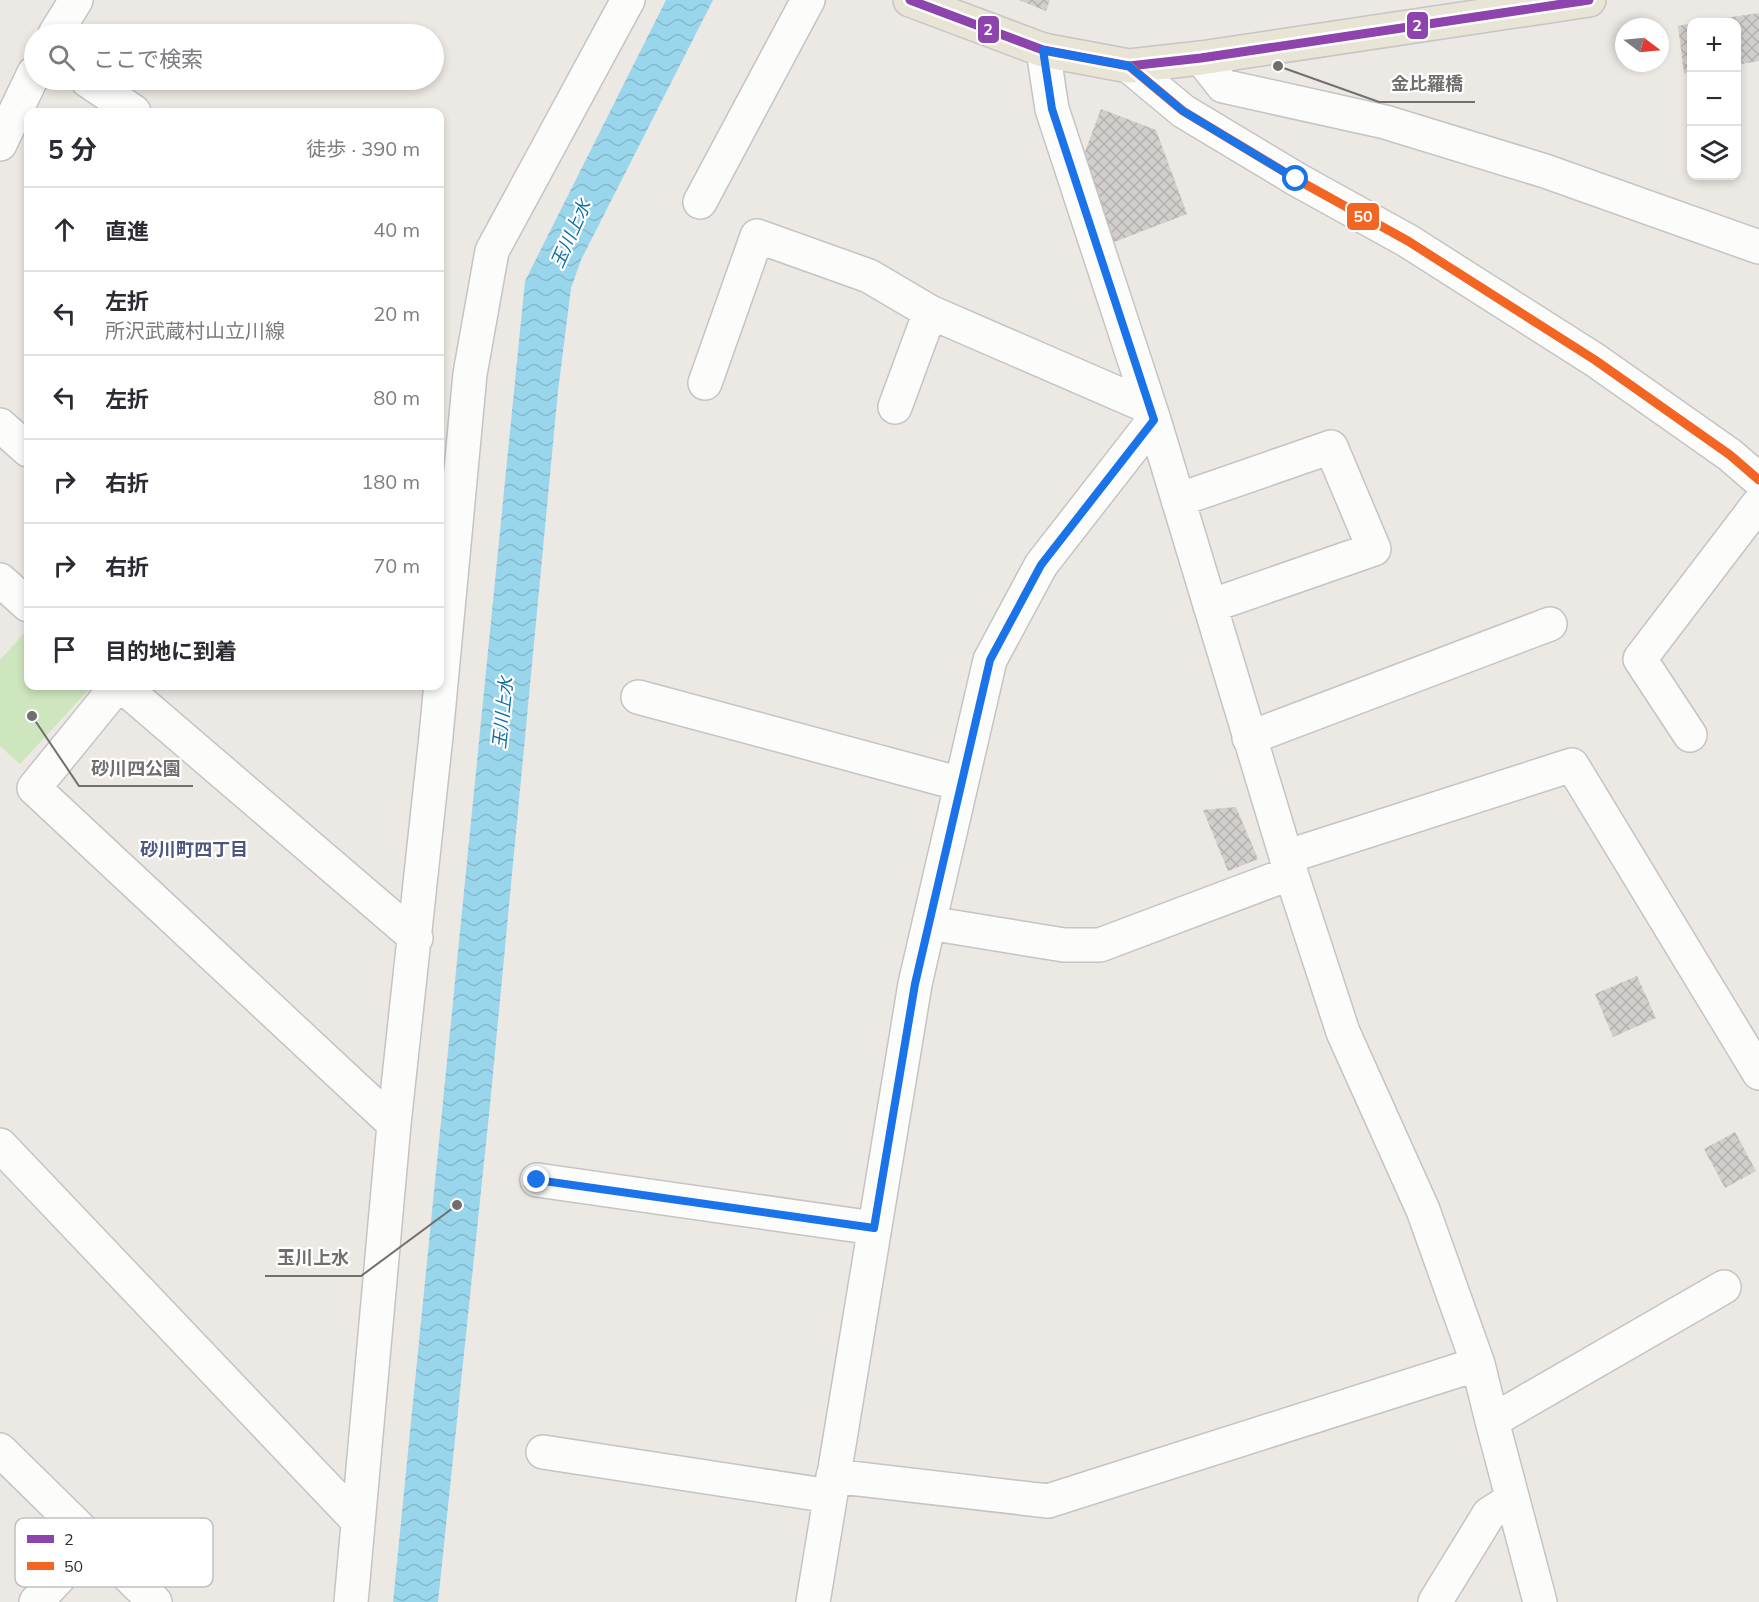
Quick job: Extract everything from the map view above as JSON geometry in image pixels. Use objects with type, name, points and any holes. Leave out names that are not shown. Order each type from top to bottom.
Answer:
[{"type":"main road","points":[[910,0],[1043,50],[1129,66],[1201,58],[1589,0]]},
{"type":"street","points":[[61,24],[76,0]]},
{"type":"street","points":[[444,572],[470,375],[492,251],[628,0]]},
{"type":"street","points":[[700,202],[808,0]]},
{"type":"street","points":[[1043,50],[1052,109],[1152,414],[1288,865],[1343,1032],[1423,1210],[1479,1364],[1540,1602]]},
{"type":"street","points":[[1201,58],[1223,86],[1385,122],[1545,171],[1759,247]]},
{"type":"street","points":[[1129,66],[1183,111],[1296,179],[1408,241],[1595,360],[1730,455],[1759,480]]},
{"type":"street","points":[[11,143],[28,90]]},
{"type":"street","points":[[102,90],[128,108]]},
{"type":"street","points":[[705,383],[757,236],[869,276],[930,312],[1152,414]]},
{"type":"street","points":[[895,407],[930,312]]},
{"type":"street","points":[[813,1602],[915,984],[990,660],[1041,565],[1152,414]]},
{"type":"street","points":[[0,425],[24,446]]},
{"type":"street","points":[[1178,500],[1331,447],[1374,549],[1210,606]]},
{"type":"street","points":[[1690,735],[1640,659],[1759,503]]},
{"type":"street","points":[[0,580],[24,601]]},
{"type":"street","points":[[1250,738],[1550,624]]},
{"type":"street","points":[[114,690],[33,788],[394,1124]]},
{"type":"street","points":[[127,690],[416,938]]},
{"type":"street","points":[[351,1602],[394,1124],[416,938],[428,694]]},
{"type":"street","points":[[638,697],[961,784]]},
{"type":"street","points":[[929,923],[1064,945],[1100,945],[1288,865],[1572,765],[1759,1073]]},
{"type":"street","points":[[0,1145],[357,1520]]},
{"type":"street","points":[[537,1180],[874,1228]]},
{"type":"street","points":[[1492,1421],[1724,1287]]},
{"type":"street","points":[[543,1452],[832,1486],[1048,1501],[1479,1364]]},
{"type":"street","points":[[0,1450],[68,1518]]},
{"type":"street","points":[[1435,1602],[1489,1514],[1512,1499]]},
{"type":"street","points":[[36,1602],[50,1587]]},
{"type":"street","points":[[139,1587],[155,1602]]},
{"type":"green space","points":[[24,633],[24,690],[88,690],[20,764],[0,746],[0,660]]},
{"type":"water","points":[[666,0],[713,0],[581,260],[571,288],[558,391],[490,1105],[438,1602],[393,1602],[525,281]]},
{"type":"building","points":[[1019,0],[1050,0],[1046,11]]},
{"type":"building","points":[[1759,13],[1759,61],[1741,64],[1741,18],[1725,18]]},
{"type":"building","points":[[1687,24],[1687,73],[1684,73],[1678,26]]},
{"type":"building","points":[[1101,109],[1156,130],[1187,214],[1109,244],[1080,165]]},
{"type":"building","points":[[1236,807],[1258,859],[1228,871],[1203,810]]},
{"type":"building","points":[[1637,976],[1656,1018],[1613,1037],[1595,994]]},
{"type":"building","points":[[1735,1132],[1756,1171],[1725,1188],[1704,1149]]},
{"type":"transit line","name":"2","points":[[910,0],[1043,50],[1129,66],[1201,58],[1589,0]]},
{"type":"transit line","name":"50","points":[[1129,66],[1183,111],[1296,179],[1408,241],[1595,360],[1730,455],[1759,480]]},
{"type":"place","name":"金比羅橋","points":[[1278,66]]},
{"type":"place","name":"砂川四公園","points":[[32,716]]},
{"type":"place","name":"玉川上水","points":[[457,1205]]},
{"type":"district","name":"砂川町四丁目","points":[[194,850]]},
{"type":"route","points":[[537,1180],[874,1228],[915,984],[990,660],[1041,565],[1154,420],[1052,109],[1043,50],[1129,66],[1183,111],[1296,179]]}]
